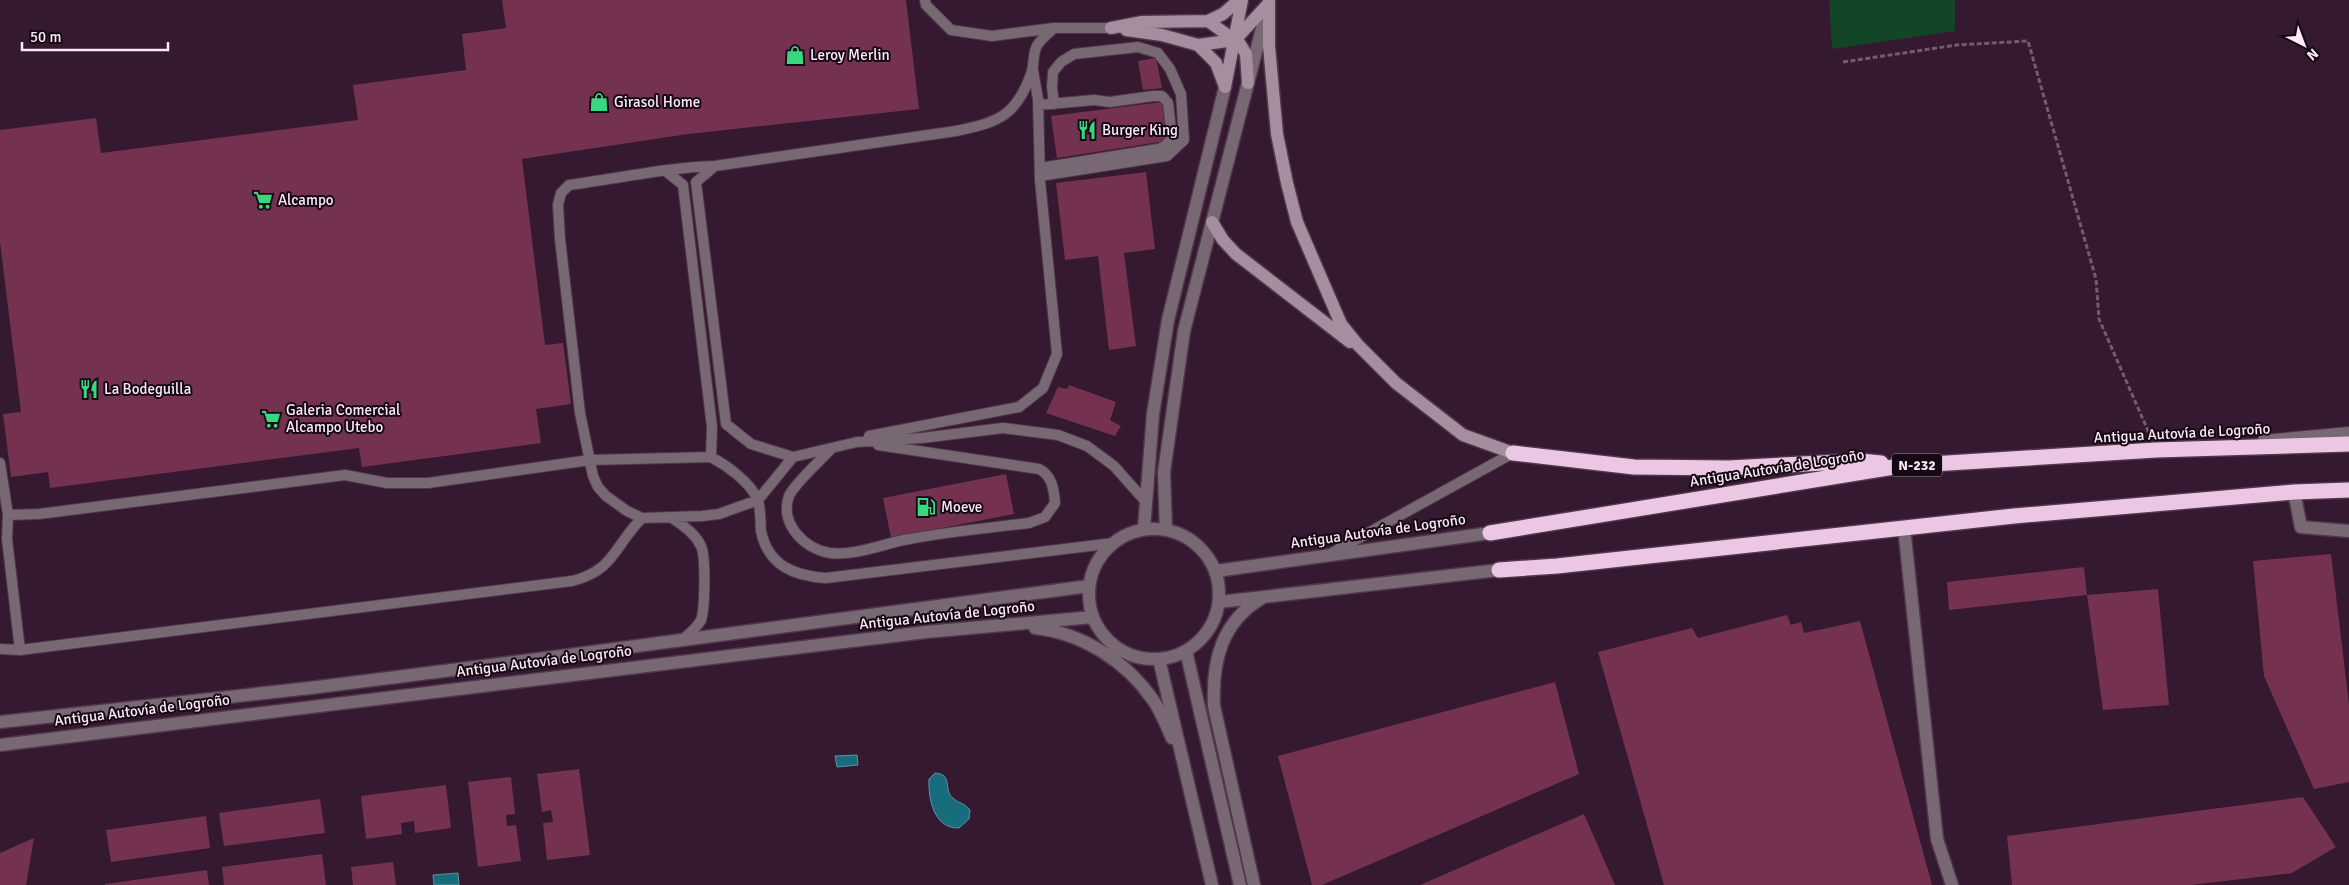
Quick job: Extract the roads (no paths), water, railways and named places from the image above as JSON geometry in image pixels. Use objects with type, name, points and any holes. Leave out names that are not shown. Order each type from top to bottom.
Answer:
[{"type":"highway","name":"Antigua Autovía de Logroño","points":[[1490,533],[1900,466],[2156,450],[2349,444]]},
{"type":"highway","points":[[1513,453],[1634,466],[1729,468],[1860,461],[1900,466]]},
{"type":"highway","points":[[1499,570],[1557,566],[1904,527],[2294,492],[2349,490]]},
{"type":"street","points":[[1111,28],[1142,22],[1208,21],[1223,14],[1240,0]]},
{"type":"street","points":[[1144,530],[1153,414],[1168,320],[1225,87],[1235,40],[1240,0]]},
{"type":"street","points":[[1111,28],[1162,35],[1198,45],[1235,40],[1269,2]]},
{"type":"street","points":[[1166,530],[1164,472],[1184,331],[1269,2]]},
{"type":"street","points":[[1269,2],[1268,46],[1277,134],[1287,183],[1297,222],[1341,324],[1372,359],[1403,389],[1463,435],[1513,453]]},
{"type":"street","points":[[1208,21],[1235,40],[1246,54],[1248,83]]},
{"type":"street","points":[[1198,45],[1216,63],[1225,87]]},
{"type":"street","points":[[1212,222],[1223,240],[1236,254],[1372,359]]},
{"type":"street","points":[[2294,492],[2301,528],[2349,531]]},
{"type":"street","points":[[1904,527],[1937,839],[1952,885]]},
{"type":"street","points":[[1144,530],[1166,530],[1187,538],[1204,552],[1216,571],[1220,593],[1219,602],[1217,615],[1206,635],[1186,651],[1169,658],[1148,660],[1122,651],[1110,643],[1097,627],[1090,607],[1089,586],[1095,566],[1107,549],[1114,543],[1124,536],[1144,530]]},
{"type":"street","name":"Antigua Autovía de Logroño","points":[[1216,571],[1490,533]]},
{"type":"street","points":[[1219,602],[1499,570]]},
{"type":"street","name":"Antigua Autovía de Logroño","points":[[0,722],[320,686],[1089,586]]},
{"type":"street","points":[[1254,885],[1214,706],[1213,678],[1220,649],[1234,620],[1247,607],[1262,598]]},
{"type":"street","name":"Antigua Autovía de Logroño","points":[[0,745],[926,632],[1093,617]]},
{"type":"street","points":[[1015,625],[1048,629],[1076,638],[1109,656],[1134,677],[1154,701],[1183,762]]},
{"type":"street","points":[[1186,651],[1240,885]]},
{"type":"street","points":[[1159,659],[1212,885]]},
{"type":"lane","points":[[925,0],[926,5],[951,30],[992,36],[1054,28],[1111,28]]},
{"type":"lane","points":[[857,442],[871,435],[1018,407],[1043,388],[1057,354],[1040,172],[1038,106],[1033,69],[1036,46],[1054,28]]},
{"type":"lane","points":[[1040,172],[1167,156],[1184,140],[1181,94],[1170,69],[1158,53],[1138,47],[1110,48],[1074,54],[1061,62],[1053,72],[1054,104]]},
{"type":"lane","points":[[793,457],[758,500],[719,514],[642,518],[627,512],[606,496],[593,476],[580,413],[560,239],[558,205],[561,193],[569,186],[667,172],[687,167],[716,166],[946,132],[988,124],[1009,112],[1023,92],[1033,69]]},
{"type":"lane","points":[[1038,106],[1094,100],[1110,102],[1162,96],[1168,103],[1172,138],[1165,146],[1158,149],[1040,172]]},
{"type":"lane","points":[[716,166],[696,182],[726,424],[751,444],[793,457],[857,442],[922,438],[1003,428],[1058,435],[1102,454],[1146,502]]},
{"type":"lane","points":[[667,172],[683,185],[712,427],[711,457]]},
{"type":"lane","points":[[2156,450],[2349,432]]},
{"type":"lane","points":[[832,448],[790,494],[786,508],[790,523],[799,539],[814,550],[831,553],[854,552],[906,540],[1029,523],[1045,517],[1055,503],[1050,478],[1039,469],[857,442]]},
{"type":"lane","points":[[1326,556],[1513,453]]},
{"type":"lane","points":[[8,515],[48,512],[345,475],[387,482],[428,483],[590,460],[711,457],[725,464],[740,477],[758,500],[762,532],[770,551],[784,567],[803,576],[826,578],[1114,543]]},
{"type":"lane","points":[[0,463],[1,480],[8,515],[4,540],[20,650]]},
{"type":"lane","points":[[670,517],[690,531],[702,548],[703,593],[701,619],[692,632],[682,640]]},
{"type":"lane","points":[[0,649],[20,650],[572,580],[594,574],[603,568],[611,560],[630,530],[642,518]]},
{"type":"water","points":[[857,755],[858,765],[837,767],[835,756]]},
{"type":"water","points":[[935,773],[944,776],[954,799],[970,810],[969,819],[959,828],[944,824],[934,811],[931,804],[929,779]]},
{"type":"water","points":[[458,873],[459,885],[434,885],[433,875]]},
{"type":"place","name":"Leroy Merlin","points":[[795,55]]},
{"type":"place","name":"Girasol Home","points":[[599,102]]},
{"type":"place","name":"Burger King","points":[[1087,130]]},
{"type":"place","name":"Alcampo","points":[[263,200]]},
{"type":"place","name":"La Bodeguilla","points":[[89,389]]},
{"type":"place","name":"Galeria Comercial Alcampo Utebo","points":[[271,419]]},
{"type":"place","name":"Moeve","points":[[926,507]]}]
